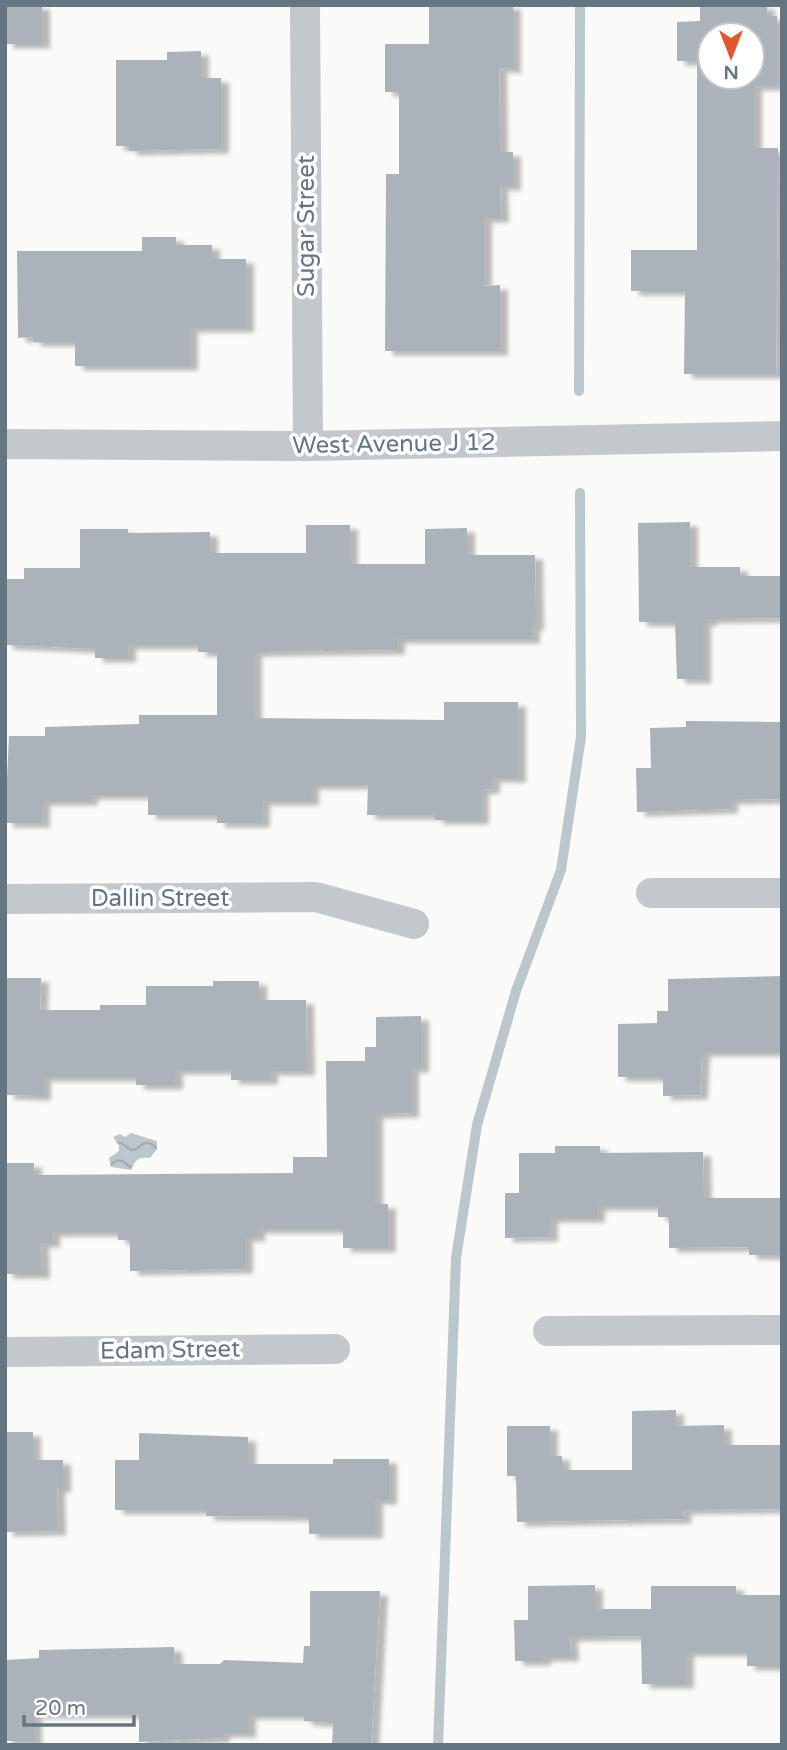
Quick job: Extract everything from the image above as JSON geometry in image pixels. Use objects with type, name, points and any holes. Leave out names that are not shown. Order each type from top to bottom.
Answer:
[{"type":"street","name":"Sugar Street","points":[[304,5],[308,446]]},
{"type":"street","name":"West Avenue J 12","points":[[5,444],[308,446],[782,436]]},
{"type":"street","points":[[651,893],[782,893]]},
{"type":"street","name":"Dallin Street","points":[[5,900],[316,897],[414,924]]},
{"type":"street","points":[[548,1331],[782,1330]]},
{"type":"street","name":"Edam Street","points":[[5,1352],[335,1349]]},
{"type":"water","points":[[131,1133],[157,1141],[157,1149],[150,1158],[134,1163],[131,1170],[111,1167],[109,1158],[119,1151],[113,1137],[120,1134],[125,1137]]},
{"type":"building","points":[[5,5],[42,5],[42,44],[5,44]]},
{"type":"building","points":[[429,5],[513,5],[513,69],[499,68],[500,152],[513,152],[513,186],[500,186],[501,218],[484,218],[484,286],[500,285],[500,351],[385,351],[386,174],[399,174],[399,92],[385,92],[385,44],[429,44]]},
{"type":"building","points":[[700,5],[767,5],[767,16],[777,16],[777,86],[766,86],[766,21],[700,21]]},
{"type":"building","points":[[696,21],[696,61],[677,61],[677,22]]},
{"type":"building","points":[[201,51],[201,78],[221,78],[221,149],[129,151],[129,146],[116,146],[116,60],[167,60],[167,52]]},
{"type":"building","points":[[697,91],[754,91],[754,148],[778,148],[776,374],[684,374],[685,291],[631,291],[631,250],[697,250]]},
{"type":"building","points":[[142,237],[176,237],[176,245],[212,245],[212,259],[246,259],[246,328],[190,328],[190,366],[75,366],[75,342],[33,342],[33,337],[18,338],[17,251],[142,251]]},
{"type":"building","points":[[690,522],[690,567],[740,567],[740,576],[782,576],[782,618],[708,619],[709,622],[703,622],[703,679],[677,679],[675,622],[639,622],[638,523]]},
{"type":"building","points":[[306,525],[350,525],[350,564],[425,564],[425,529],[467,528],[467,555],[535,555],[536,626],[532,626],[532,639],[397,639],[397,650],[254,652],[254,718],[444,720],[444,702],[518,702],[518,778],[492,778],[492,789],[481,790],[481,820],[435,820],[435,815],[367,815],[368,785],[311,785],[311,801],[262,801],[262,823],[217,823],[217,815],[148,815],[148,795],[90,795],[90,801],[42,801],[42,823],[5,823],[9,736],[45,736],[45,727],[139,724],[139,715],[217,715],[217,652],[198,652],[198,645],[128,645],[128,658],[95,658],[95,649],[5,645],[5,579],[24,579],[24,568],[80,568],[80,529],[128,529],[128,533],[210,532],[210,553],[306,553]]},
{"type":"building","points":[[686,721],[782,722],[782,795],[779,799],[730,800],[730,809],[637,812],[636,768],[651,768],[650,728],[686,727]]},
{"type":"building","points":[[782,976],[782,1052],[702,1052],[700,1095],[663,1096],[663,1077],[618,1077],[618,1024],[657,1023],[657,1011],[668,1011],[668,979]]},
{"type":"building","points":[[5,978],[41,978],[40,1010],[100,1010],[100,1005],[146,1005],[146,986],[213,986],[213,981],[259,981],[259,1000],[306,1000],[307,1071],[270,1071],[270,1080],[231,1080],[231,1070],[175,1070],[175,1085],[136,1085],[136,1077],[43,1077],[43,1096],[6,1095]]},
{"type":"building","points":[[421,1016],[421,1068],[411,1068],[411,1113],[375,1114],[375,1204],[388,1204],[388,1248],[343,1248],[343,1229],[257,1229],[257,1237],[245,1237],[245,1269],[130,1271],[130,1240],[118,1240],[117,1232],[52,1232],[52,1243],[41,1243],[42,1274],[5,1274],[5,1163],[34,1163],[34,1175],[293,1173],[293,1157],[327,1157],[326,1061],[365,1061],[365,1047],[376,1047],[376,1017]]},
{"type":"building","points":[[555,1146],[600,1146],[600,1153],[703,1152],[704,1198],[782,1198],[782,1255],[749,1255],[749,1247],[669,1248],[669,1217],[658,1217],[658,1206],[597,1206],[597,1218],[550,1218],[550,1237],[505,1238],[505,1193],[519,1193],[519,1153],[555,1153]]},
{"type":"building","points":[[676,1410],[676,1426],[724,1425],[724,1445],[782,1445],[782,1509],[683,1510],[684,1519],[517,1522],[516,1476],[507,1476],[507,1426],[550,1426],[550,1456],[562,1456],[562,1470],[632,1470],[632,1411]]},
{"type":"building","points":[[5,1432],[33,1432],[33,1460],[63,1460],[63,1488],[57,1488],[58,1531],[5,1532]]},
{"type":"building","points":[[139,1433],[248,1437],[248,1464],[333,1464],[333,1459],[389,1459],[389,1500],[375,1500],[375,1534],[309,1534],[309,1517],[206,1516],[206,1510],[115,1510],[115,1460],[139,1460]]},
{"type":"building","points":[[595,1585],[595,1609],[651,1609],[651,1586],[736,1586],[736,1595],[782,1595],[782,1666],[747,1666],[747,1652],[686,1652],[686,1684],[642,1684],[641,1636],[570,1637],[571,1657],[515,1661],[514,1620],[528,1620],[528,1586]]},
{"type":"building","points":[[310,1591],[380,1591],[371,1745],[332,1745],[333,1723],[304,1721],[304,1715],[248,1715],[248,1733],[222,1733],[222,1738],[139,1742],[139,1714],[34,1714],[34,1741],[5,1741],[5,1660],[39,1658],[39,1650],[174,1647],[175,1664],[220,1664],[224,1660],[303,1663],[304,1646],[310,1646]]},
{"type":"waterway","points":[[579,391],[580,5]]},
{"type":"waterway","points":[[438,1745],[456,1258],[477,1125],[516,991],[561,870],[581,737],[580,493]]}]
